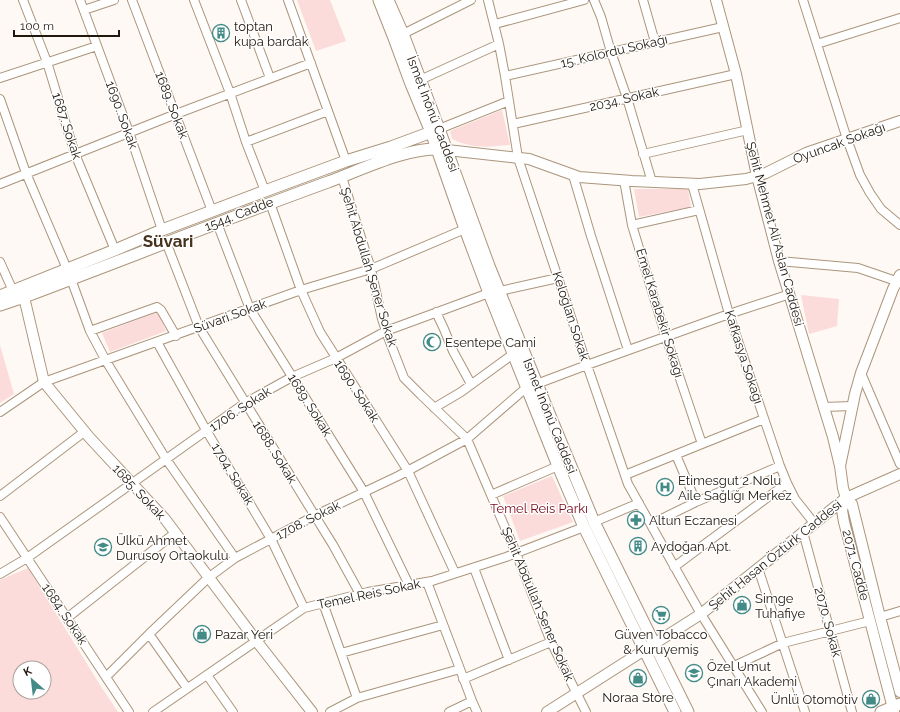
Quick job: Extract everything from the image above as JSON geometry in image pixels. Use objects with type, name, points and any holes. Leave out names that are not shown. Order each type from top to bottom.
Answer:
[{"type":"main road","name":"İsmet İnönü Caddesi","points":[[374,0],[390,28]]},
{"type":"main road","name":"İsmet İnönü Caddesi","points":[[379,0],[411,84],[435,131]]},
{"type":"main road","name":"İsmet İnönü Caddesi","points":[[388,0],[403,34],[420,80],[435,131]]},
{"type":"main road","points":[[435,131],[442,149]]},
{"type":"main road","name":"1544. Cadde","points":[[0,305],[24,297],[115,250],[162,230],[265,191],[435,131]]},
{"type":"main road","name":"İsmet İnönü Caddesi","points":[[442,149],[465,229],[495,292],[531,386],[589,524]]},
{"type":"main road","name":"İsmet İnönü Caddesi","points":[[442,149],[489,266],[513,354],[531,386],[558,466],[589,524],[649,647],[675,712]]},
{"type":"main road","name":"1544. Cadde","points":[[0,296],[166,242],[393,157],[419,151],[442,149]]},
{"type":"main road","name":"İsmet İnönü Caddesi","points":[[649,647],[688,712]]},
{"type":"main road","points":[[881,712],[896,707]]},
{"type":"street","name":"1687. Sokak","points":[[23,0],[46,62],[75,154],[115,250]]},
{"type":"street","name":"1690. Sokak","points":[[80,0],[129,132],[162,230]]},
{"type":"street","points":[[84,10],[114,0]]},
{"type":"street","name":"1689. Sokak","points":[[132,0],[212,211]]},
{"type":"street","points":[[194,0],[230,93],[246,142],[265,191]]},
{"type":"street","points":[[241,0],[270,78]]},
{"type":"street","points":[[288,0],[346,162]]},
{"type":"street","points":[[403,34],[471,0]]},
{"type":"street","name":"Keloğlan Sokak","points":[[488,0],[499,44],[518,158],[628,484],[701,614],[762,712]]},
{"type":"street","points":[[494,24],[584,0]]},
{"type":"street","points":[[594,0],[601,17],[627,98],[652,182]]},
{"type":"street","points":[[643,0],[655,42]]},
{"type":"street","name":"Şehit Mehmet Ali Aslan Caddesi","points":[[716,0],[736,74],[757,176],[779,261],[833,437],[840,466]]},
{"type":"street","points":[[803,0],[858,171],[870,194],[881,209],[900,225]]},
{"type":"street","points":[[817,44],[900,18]]},
{"type":"street","name":"15. Kolordu Sokağı","points":[[505,76],[723,27]]},
{"type":"street","points":[[420,80],[499,44]]},
{"type":"street","points":[[0,78],[97,46]]},
{"type":"street","points":[[0,184],[129,132],[311,63]]},
{"type":"street","name":"2034. Sokak","points":[[512,124],[736,74]]},
{"type":"street","points":[[0,99],[26,173],[69,274],[90,330],[106,360],[166,459],[235,558]]},
{"type":"street","points":[[435,131],[509,101]]},
{"type":"street","points":[[246,142],[328,111]]},
{"type":"street","name":"Oyuncak Sokağı","points":[[442,149],[529,159],[579,177],[700,184],[738,180],[757,176],[806,153],[900,122]]},
{"type":"street","points":[[643,154],[748,130]]},
{"type":"street","points":[[574,175],[591,236],[628,350]]},
{"type":"street","name":"Şehit Abdullah Şener Sokak","points":[[342,177],[371,269],[386,332],[404,378],[467,439],[516,553],[551,642],[586,712]]},
{"type":"street","name":"Emel Karabekir Sokağı","points":[[624,180],[632,225],[666,337],[702,444]]},
{"type":"street","name":"Kafkasya Sokağı","points":[[692,184],[730,314],[780,466],[795,499],[814,523]]},
{"type":"street","name":"1690. Sokak","points":[[270,203],[301,290],[320,332],[408,471],[455,573]]},
{"type":"street","points":[[632,225],[699,210]]},
{"type":"street","name":"1689. Sokak","points":[[217,223],[250,308],[364,492],[409,585]]},
{"type":"street","name":"Süvari Sokak","points":[[0,412],[44,382],[301,290],[371,269],[465,229]]},
{"type":"street","name":"1688. Sokak","points":[[166,242],[199,327],[334,545],[360,594]]},
{"type":"street","points":[[779,261],[858,268],[899,280]]},
{"type":"street","points":[[0,262],[13,291]]},
{"type":"street","name":"1706. Sokak","points":[[0,574],[27,558],[245,403],[292,377],[336,358],[386,332],[436,312],[495,292],[558,278]]},
{"type":"street","name":"Şehit Hasan Öztürk Caddesi","points":[[547,712],[701,614],[846,498],[840,466],[855,394],[861,373],[899,280]]},
{"type":"street","points":[[531,386],[628,350],[790,294]]},
{"type":"street","name":"1685. Sokak","points":[[24,297],[44,382],[84,432],[165,519],[308,711]]},
{"type":"street","points":[[90,330],[157,307],[161,310],[176,336]]},
{"type":"street","points":[[436,312],[452,351],[471,384]]},
{"type":"street","name":"1704. Sokak","points":[[157,342],[206,430],[271,539],[304,608]]},
{"type":"street","points":[[434,408],[461,392],[513,354]]},
{"type":"street","points":[[861,373],[900,464]]},
{"type":"street","name":"1708. Sokak","points":[[106,677],[208,578],[235,558],[315,516],[408,471],[467,439],[531,386]]},
{"type":"street","points":[[823,407],[853,406]]},
{"type":"street","points":[[625,475],[764,419]]},
{"type":"street","points":[[0,496],[84,432]]},
{"type":"street","points":[[676,455],[696,502]]},
{"type":"street","points":[[491,495],[558,466]]},
{"type":"street","points":[[651,524],[696,502],[780,466]]},
{"type":"street","points":[[846,498],[900,474]]},
{"type":"street","points":[[674,567],[787,483]]},
{"type":"street","name":"2071. Cadde","points":[[846,498],[852,504],[875,619],[896,707]]},
{"type":"street","name":"Temel Reis Sokak","points":[[154,712],[304,608],[360,594],[427,582],[474,568],[516,553],[639,503]]},
{"type":"street","name":"1684. Sokak","points":[[0,517],[129,712]]},
{"type":"street","name":"2070. Sokak","points":[[803,532],[852,712]]},
{"type":"street","points":[[67,618],[175,533]]},
{"type":"street","points":[[474,568],[509,660]]},
{"type":"street","points":[[758,568],[806,712]]},
{"type":"street","points":[[427,582],[463,679],[477,712]]},
{"type":"street","points":[[323,603],[357,698]]},
{"type":"street","points":[[734,666],[783,643],[900,611]]},
{"type":"street","name":"2071. Cadde","points":[[875,619],[900,692]]},
{"type":"street","points":[[342,653],[443,625]]},
{"type":"street","points":[[149,634],[187,688]]},
{"type":"street","points":[[463,679],[551,642]]},
{"type":"street","points":[[330,712],[357,698],[460,669]]},
{"type":"street","points":[[207,675],[233,712]]},
{"type":"street","points":[[448,712],[472,701]]},
{"type":"green space","points":[[297,0],[330,0],[346,41],[316,51]]},
{"type":"green space","points":[[502,110],[510,145],[488,147],[474,146],[452,139],[450,131]]},
{"type":"green space","points":[[634,189],[688,189],[691,207],[639,217]]},
{"type":"green space","points":[[801,295],[839,299],[837,326],[809,334]]},
{"type":"green space","points":[[158,312],[166,331],[110,352],[102,333]]},
{"type":"green space","points":[[0,345],[14,394],[0,403]]},
{"type":"green space","name":"Temel Reis Parkı","points":[[552,476],[573,522],[520,541],[503,496]]},
{"type":"green space","points":[[28,568],[118,712],[0,712],[0,580]]},
{"type":"place","name":"toptan kupa bardak","points":[[221,33]]},
{"type":"place","name":"Esentepe Cami","points":[[432,342]]},
{"type":"place","name":"Etimesgut 2 Nolu Aile Sağlığı Merkez","points":[[665,487]]},
{"type":"place","name":"Altun Eczanesi","points":[[636,520]]},
{"type":"place","name":"Aydoğan Apt.","points":[[638,546]]},
{"type":"place","name":"Ülkü Ahmet Durusoy Ortaokulu","points":[[103,547]]},
{"type":"place","name":"Simge Tuhafiye","points":[[742,605]]},
{"type":"place","name":"Güven Tobacco & Kuruyemiş","points":[[661,615]]},
{"type":"place","name":"Pazar Yeri","points":[[202,634]]},
{"type":"place","name":"Özel Umut Çınarı Akademi","points":[[694,673]]},
{"type":"place","name":"Noraa Store","points":[[638,678]]},
{"type":"place","name":"Ünlü Otomotiv","points":[[871,699]]},
{"type":"district","name":"Süvari","points":[[168,241]]}]
